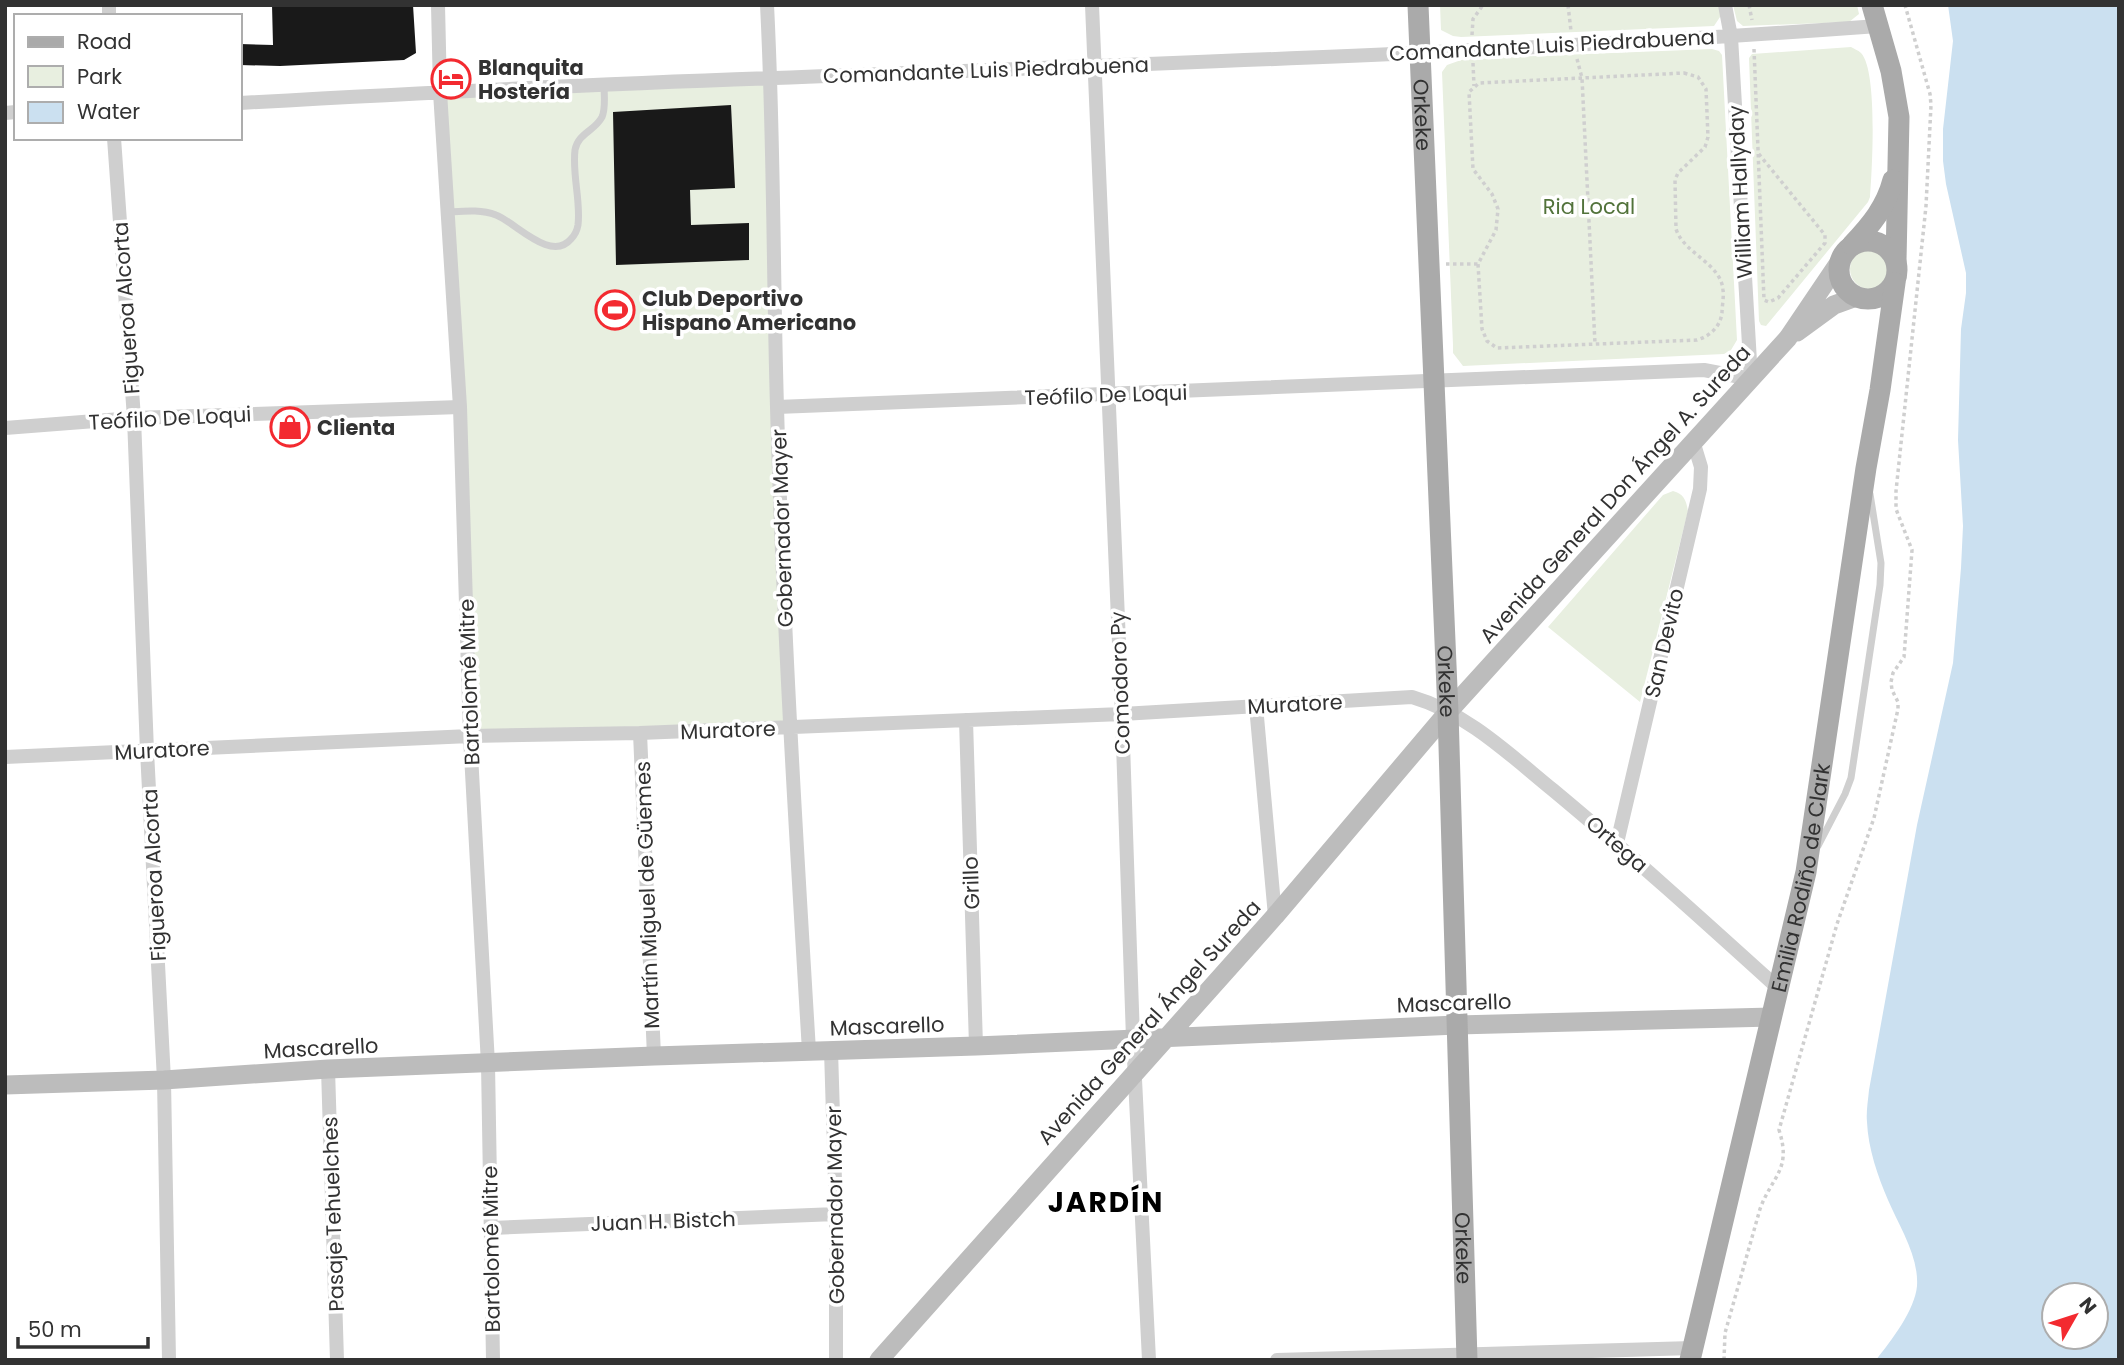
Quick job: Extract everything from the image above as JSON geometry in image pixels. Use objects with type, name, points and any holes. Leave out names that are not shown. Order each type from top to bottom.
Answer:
[{"type":"main road","name":"Orkeke","points":[[1418,5],[1448,712],[1467,1357]]},
{"type":"main road","points":[[1846,253],[1861,241],[1878,242],[1892,253],[1896,272],[1888,292],[1880,297],[1860,298],[1849,293],[1840,278],[1846,253],[1873,222],[1891,190],[1899,154],[1899,117],[1891,71],[1875,16]]},
{"type":"main road","name":"Emilia Rodiño de Clark","points":[[1691,1354],[1806,872],[1896,272],[1899,154]]},
{"type":"main road","name":"Avenida General Don Ángel A. Sureda","points":[[1448,712],[1694,444],[1787,338],[1846,253]]},
{"type":"main road","name":"Emilia Rodiño de Clark","points":[[1860,298],[1874,323],[1879,349],[1880,390]]},
{"type":"main road","name":"Avenida General Don Ángel A. Sureda","points":[[1787,338],[1834,306],[1860,298]]},
{"type":"main road","name":"Avenida General Ángel Sureda","points":[[879,1360],[1275,916],[1448,712]]},
{"type":"main road","name":"Mascarello","points":[[5,1085],[164,1080],[328,1069],[976,1046],[1457,1025],[1772,1017]]},
{"type":"street","name":"Bartolomé Mitre","points":[[438,5],[440,92],[460,408],[470,736],[488,1064],[493,1360]]},
{"type":"street","name":"Gobernador Mayer","points":[[767,5],[771,78],[777,407],[789,728],[809,1051]]},
{"type":"street","name":"Comodoro Py","points":[[1092,5],[1133,1039],[1149,1360]]},
{"type":"street","name":"William Hallyday","points":[[1725,5],[1731,37],[1751,379]]},
{"type":"street","points":[[1753,30],[1875,16]]},
{"type":"street","name":"Comandante Luis Piedrabuena","points":[[242,103],[440,92],[1731,37],[1753,30]]},
{"type":"street","name":"Figueroa Alcorta","points":[[114,140],[134,418],[164,1080],[169,1360]]},
{"type":"street","name":"Teófilo De Loqui","points":[[777,407],[1704,370],[1751,379]]},
{"type":"street","name":"Teófilo De Loqui","points":[[5,428],[134,418],[460,408]]},
{"type":"street","name":"San Devito","points":[[1617,843],[1700,489],[1701,467],[1694,444]]},
{"type":"street","name":"Muratore","points":[[5,757],[470,736],[789,728],[1122,714],[1412,697],[1448,712]]},
{"type":"street","points":[[1256,706],[1275,916]]},
{"type":"street","name":"Ortega","points":[[1448,712],[1491,739],[1617,843],[1778,988]]},
{"type":"street","name":"Grillo","points":[[966,720],[976,1046]]},
{"type":"street","name":"Martín Miguel de Güemes","points":[[640,733],[654,1056]]},
{"type":"street","name":"Gobernador Mayer","points":[[831,1050],[836,1214],[836,1360]]},
{"type":"street","name":"Pasaje Tehuelches","points":[[328,1069],[337,1360]]},
{"type":"street","name":"Juan H. Bistch","points":[[491,1228],[836,1214]]},
{"type":"street","points":[[1277,1360],[1691,1354]]},
{"type":"lane","points":[[448,212],[478,210],[496,215],[515,225],[538,243],[557,247],[568,243],[576,233],[578,223],[574,170],[576,147],[581,136],[601,118],[604,85]]},
{"type":"lane","points":[[1806,872],[1851,778],[1880,585],[1881,563],[1866,468]]},
{"type":"path","points":[[1568,5],[1572,44],[1582,78],[1595,344]]},
{"type":"path","points":[[1749,5],[1753,30]]},
{"type":"path","points":[[1905,5],[1911,25]]},
{"type":"path","points":[[1754,59],[1764,300],[1769,302],[1778,298],[1825,243],[1825,235],[1758,153]]},
{"type":"path","points":[[1684,73],[1698,77],[1706,89],[1708,137],[1704,147],[1678,173],[1675,180],[1676,229],[1685,244],[1718,275],[1724,289],[1721,320],[1713,332],[1697,340],[1497,348],[1487,341],[1482,329],[1478,264],[1496,230],[1498,209],[1492,194],[1473,169],[1469,92],[1479,83],[1684,73]]},
{"type":"path","points":[[1430,264],[1478,264]]},
{"type":"green space","points":[[1440,5],[1720,5],[1720,17],[1714,26],[1461,37],[1441,30]]},
{"type":"green space","points":[[1733,5],[1857,5],[1859,14],[1849,22],[1743,26],[1737,21]]},
{"type":"green space","points":[[1851,47],[1861,53],[1870,79],[1873,122],[1870,197],[1766,326],[1761,325],[1749,58],[1752,54]]},
{"type":"green space","name":"Ria Local","points":[[1712,49],[1722,55],[1737,340],[1731,350],[1724,354],[1463,366],[1453,353],[1442,72],[1447,65],[1464,59]]},
{"type":"green space","name":"Club Deportivo Hispano Americano","points":[[771,78],[789,728],[470,736],[440,92]]},
{"type":"green space","points":[[1870,249],[1878,250],[1884,255],[1889,261],[1889,277],[1884,283],[1878,288],[1870,289],[1862,288],[1856,283],[1851,277],[1850,269],[1851,261],[1856,255],[1862,250]]},
{"type":"green space","points":[[1673,491],[1684,498],[1688,511],[1640,702],[1548,627],[1663,495]]},
{"type":"water","points":[[1948,5],[2119,5],[2119,1360],[1876,1360],[1912,1305],[1917,1275],[1912,1252],[1874,1162],[1867,1118],[1869,1090],[1917,825],[1953,663],[1961,568],[1963,526],[1958,440],[1961,329],[1966,273],[1946,184],[1943,129],[1953,41]]},
{"type":"building","points":[[272,5],[413,5],[416,53],[404,60],[280,66],[242,65],[242,44],[273,45]]},
{"type":"building","points":[[731,105],[735,188],[690,190],[691,225],[749,223],[749,260],[616,265],[613,112]]},
{"type":"place","name":"Blanquita Hostería","points":[[451,79]]},
{"type":"place","name":"Club Deportivo Hispano Americano","points":[[615,310]]},
{"type":"place","name":"Clienta","points":[[290,427]]},
{"type":"district","name":"JARDÍN","points":[[1106,1202]]}]
